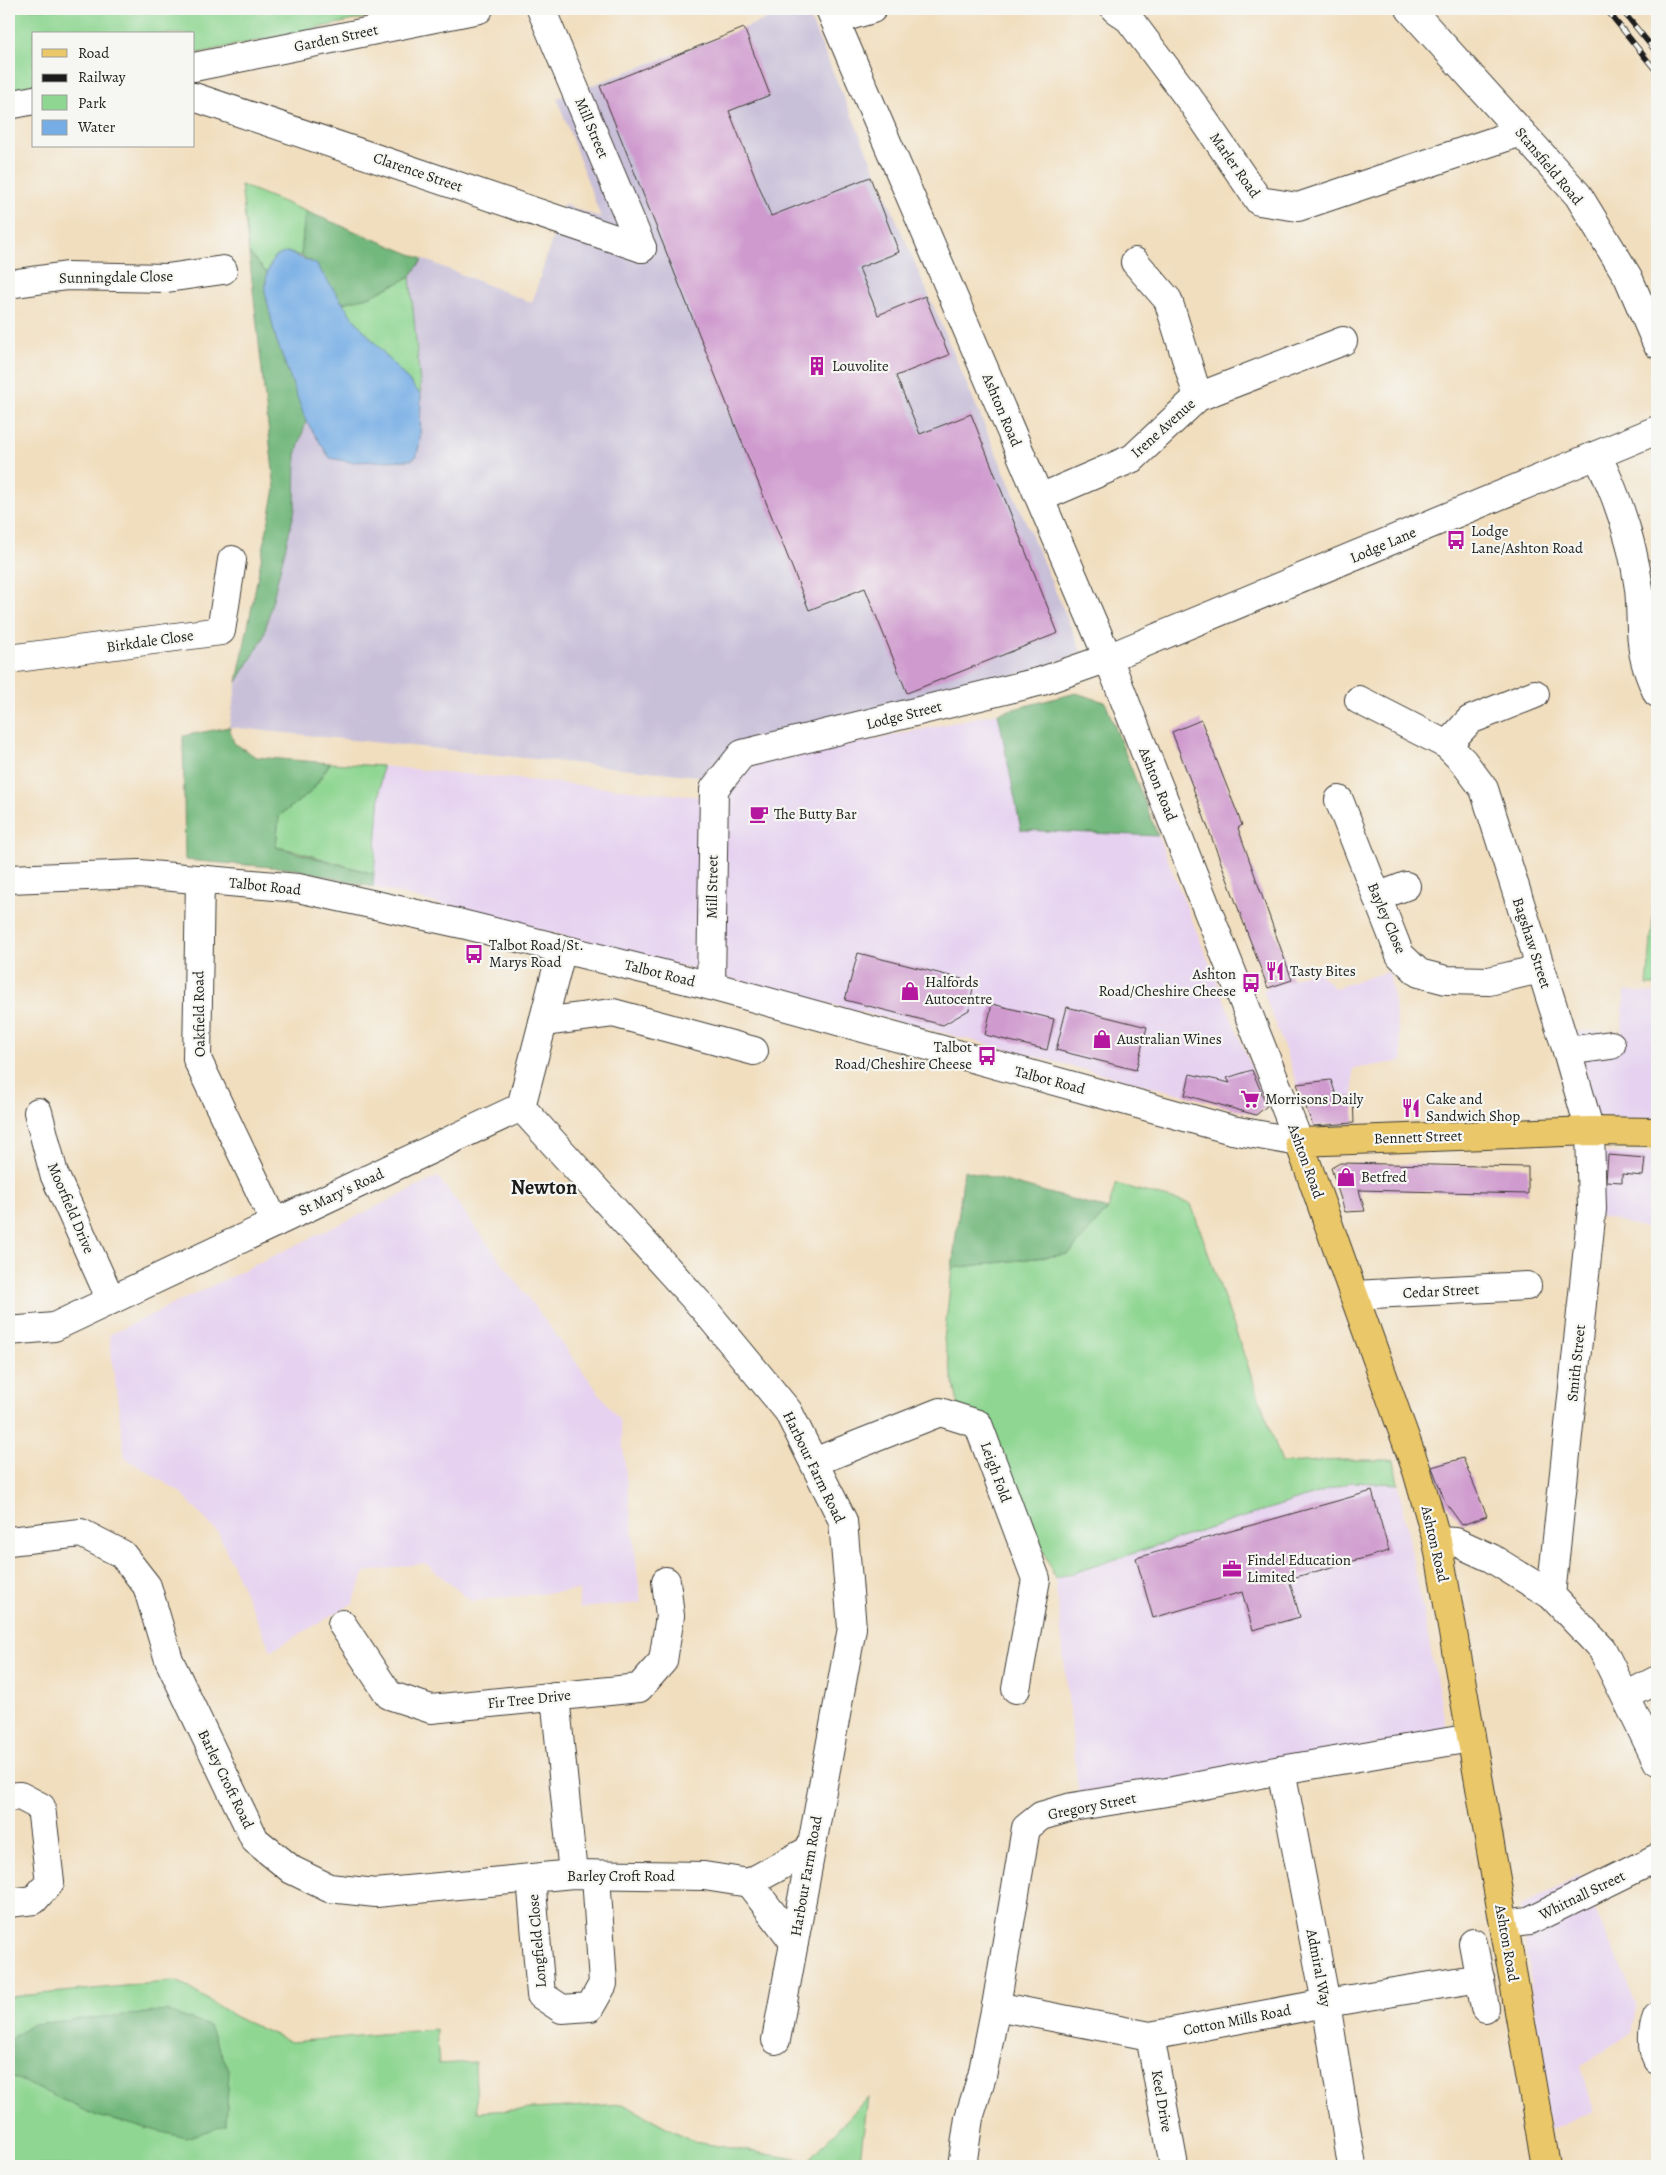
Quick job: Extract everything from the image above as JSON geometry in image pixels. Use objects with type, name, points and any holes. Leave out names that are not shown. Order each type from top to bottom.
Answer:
[{"type":"main road","name":"Bennett Street","points":[[1299,1142],[1590,1131],[1657,1132]]},
{"type":"main road","name":"Ashton Road","points":[[1299,1142],[1417,1471],[1437,1541],[1546,2166]]},
{"type":"street","name":"Garden Street","points":[[195,67],[479,9]]},
{"type":"street","name":"Mill Street","points":[[541,9],[642,248]]},
{"type":"street","points":[[832,14],[872,9]]},
{"type":"street","name":"Marler Road","points":[[1115,9],[1129,19],[1193,104],[1259,201],[1298,207],[1521,132]]},
{"type":"street","name":"Stansfield Road","points":[[1410,9],[1578,195],[1628,277],[1657,344]]},
{"type":"street","name":"Ashton Road","points":[[832,14],[1108,658],[1299,1142]]},
{"type":"street","name":"Clarence Street","points":[[195,97],[642,248]]},
{"type":"street","points":[[9,106],[32,100]]},
{"type":"street","points":[[1135,262],[1168,300],[1198,397]]},
{"type":"street","name":"Sunningdale Close","points":[[9,284],[66,276],[167,278],[223,270]]},
{"type":"street","name":"Irene Avenue","points":[[1040,498],[1133,458],[1198,397],[1344,341]]},
{"type":"street","name":"Lodge Lane","points":[[1108,658],[1389,543],[1657,430]]},
{"type":"street","points":[[1596,455],[1609,480],[1630,535],[1639,590],[1642,644],[1654,677]]},
{"type":"street","name":"Birkdale Close","points":[[9,659],[222,631],[232,560]]},
{"type":"street","name":"Lodge Street","points":[[714,789],[742,754],[1042,681],[1108,658]]},
{"type":"street","points":[[1359,700],[1455,753],[1470,720],[1535,694]]},
{"type":"street","name":"Bagshaw Street","points":[[1455,753],[1484,789],[1567,1051],[1590,1131]]},
{"type":"street","name":"Mill Street","points":[[711,986],[714,789]]},
{"type":"street","name":"Bayley Close","points":[[1339,800],[1400,955],[1419,973],[1446,980],[1489,981],[1540,969]]},
{"type":"street","name":"Talbot Road","points":[[9,880],[140,874],[298,888],[462,924],[711,986],[1232,1130],[1299,1142]]},
{"type":"street","name":"Oakfield Road","points":[[200,879],[197,1058],[275,1223]]},
{"type":"street","points":[[1377,898],[1406,886]]},
{"type":"street","points":[[521,1107],[562,949]]},
{"type":"street","points":[[543,1022],[613,1013],[754,1051]]},
{"type":"street","points":[[1567,1051],[1611,1045]]},
{"type":"street","name":"St Mary's Road","points":[[9,1332],[54,1327],[521,1107]]},
{"type":"street","name":"Harbour Farm Road","points":[[521,1107],[704,1309],[788,1410],[843,1520],[852,1628],[776,2040]]},
{"type":"street","name":"Moorfield Drive","points":[[38,1112],[54,1174],[111,1300]]},
{"type":"street","name":"Smith Street","points":[[1551,1595],[1592,1209],[1590,1131]]},
{"type":"street","name":"Cedar Street","points":[[1354,1295],[1527,1286]]},
{"type":"street","name":"Leigh Fold","points":[[814,1462],[940,1412],[978,1424],[1036,1579],[1016,1689]]},
{"type":"street","name":"Barley Croft Road","points":[[9,1541],[82,1533],[122,1554],[148,1586],[169,1660],[255,1840],[292,1870],[328,1888],[376,1893],[584,1874],[704,1876],[749,1883]]},
{"type":"street","points":[[1437,1541],[1456,1542],[1491,1558],[1551,1595],[1602,1649],[1657,1762]]},
{"type":"street","name":"Fir Tree Drive","points":[[342,1624],[389,1695],[431,1709],[639,1688],[663,1661],[670,1616],[666,1581]]},
{"type":"street","points":[[1626,1696],[1657,1680]]},
{"type":"street","points":[[555,1696],[584,1874]]},
{"type":"street","name":"Gregory Street","points":[[962,2166],[969,2118],[982,2076],[996,2006],[1026,1828],[1041,1816],[1072,1807],[1471,1738]]},
{"type":"street","name":"Admiral Way","points":[[1281,1770],[1326,2002],[1352,2166]]},
{"type":"street","points":[[9,1797],[20,1796],[42,1807],[50,1882],[34,1900],[9,1903]]},
{"type":"street","points":[[794,1942],[749,1883],[811,1848]]},
{"type":"street","name":"Whitnall Street","points":[[1504,1924],[1529,1921],[1657,1858]]},
{"type":"street","name":"Longfield Close","points":[[531,1878],[542,1995],[562,2009],[590,2006],[603,1984],[584,1874]]},
{"type":"street","points":[[1473,1943],[1486,2008]]},
{"type":"street","name":"Cotton Mills Road","points":[[996,2006],[1150,2036],[1326,2002],[1480,1978]]},
{"type":"street","points":[[1657,2017],[1654,2026],[1654,2054],[1657,2060]]},
{"type":"street","name":"Keel Drive","points":[[1150,2036],[1174,2166]]},
{"type":"shaded area","points":[[795,9],[806,9],[1082,653],[707,777],[229,727],[237,682],[263,639],[295,509],[296,455],[306,421],[331,458],[417,455],[420,441],[421,395],[410,277],[423,259],[532,303],[563,204],[601,218],[557,98]]},
{"type":"shaded area","points":[[998,713],[1021,830],[1158,836],[1267,1106],[1255,1113],[373,887],[382,766],[723,799],[745,767]]},
{"type":"shaded area","points":[[1317,970],[1334,988],[1389,971],[1403,1061],[1353,1069],[1354,1123],[1313,1126],[1263,990]]},
{"type":"shaded area","points":[[1624,991],[1657,993],[1657,1118],[1595,1117],[1577,1031],[1622,1032]]},
{"type":"shaded area","points":[[1657,1152],[1657,1231],[1599,1216],[1602,1153]]},
{"type":"shaded area","points":[[438,1177],[620,1421],[641,1603],[579,1608],[579,1590],[471,1601],[425,1563],[365,1572],[353,1603],[271,1651],[219,1534],[180,1492],[125,1458],[109,1335]]},
{"type":"shaded area","points":[[1351,1482],[1398,1484],[1447,1732],[1079,1798],[1055,1579]]},
{"type":"shaded area","points":[[1579,1875],[1637,2003],[1631,2033],[1580,2066],[1593,2111],[1550,2131],[1521,1906]]},
{"type":"green space","points":[[9,9],[407,9],[195,54],[195,32],[32,32],[32,89],[9,94]]},
{"type":"green space","points":[[241,185],[305,211],[301,256],[287,252],[274,257],[267,273],[249,253]]},
{"type":"green space","points":[[305,211],[423,259],[410,277],[371,296],[343,303],[316,264],[301,256]]},
{"type":"green space","points":[[249,253],[267,273],[265,292],[276,339],[306,421],[296,455],[295,509],[263,639],[237,682],[275,489]]},
{"type":"green space","points":[[410,277],[421,395],[353,318],[343,303],[371,296]]},
{"type":"green space","points":[[1076,693],[1105,702],[1158,836],[1021,830],[998,713]]},
{"type":"green space","points":[[229,727],[234,743],[256,757],[330,763],[312,791],[279,816],[276,847],[374,874],[373,887],[296,869],[185,860],[183,736]]},
{"type":"green space","points":[[330,763],[382,766],[374,874],[276,847],[279,816],[312,791]]},
{"type":"green space","points":[[1657,873],[1657,985],[1647,985]]},
{"type":"green space","points":[[964,1170],[1108,1209],[1069,1254],[952,1268]]},
{"type":"green space","points":[[1116,1184],[1191,1204],[1282,1463],[1394,1460],[1398,1484],[1351,1482],[1055,1579],[989,1420],[959,1407],[944,1340],[952,1268],[1069,1254],[1108,1209]]},
{"type":"green space","points":[[177,1981],[241,2020],[291,2042],[436,2029],[439,2064],[475,2062],[477,2112],[623,2104],[695,2142],[808,2161],[868,2097],[859,2166],[9,2166],[9,1997]]},
{"type":"green space","points":[[166,2011],[209,2026],[229,2070],[226,2125],[186,2138],[97,2116],[9,2075],[9,2040],[33,2024]]},
{"type":"water","points":[[287,252],[316,264],[353,318],[421,395],[420,441],[417,456],[411,460],[350,462],[330,458],[306,421],[276,339],[265,292],[267,273],[274,257]]},
{"type":"building","name":"Louvolite","points":[[744,28],[770,95],[729,111],[771,216],[870,177],[899,252],[859,268],[878,315],[925,296],[949,355],[896,376],[920,434],[971,414],[1058,633],[907,693],[865,588],[809,610],[600,86]]},
{"type":"building","points":[[1201,720],[1242,825],[1238,828],[1292,980],[1268,988],[1172,732]]},
{"type":"building","name":"Halfords Autocentre","points":[[858,953],[974,982],[969,1010],[943,1025],[845,1000]]},
{"type":"building","points":[[992,1004],[1054,1019],[1047,1050],[985,1035]]},
{"type":"building","name":"Australian Wines","points":[[1067,1007],[1147,1027],[1136,1070],[1056,1050]]},
{"type":"building","points":[[1252,1070],[1267,1106],[1256,1115],[1185,1095],[1190,1074],[1230,1083],[1227,1078]]},
{"type":"building","points":[[1331,1080],[1337,1098],[1353,1096],[1354,1123],[1313,1126],[1297,1084]]},
{"type":"building","points":[[1608,1155],[1645,1158],[1643,1176],[1622,1174],[1622,1182],[1606,1181]]},
{"type":"building","points":[[1340,1163],[1528,1167],[1528,1194],[1359,1190],[1365,1211],[1345,1212],[1331,1168]]},
{"type":"building","points":[[1463,1458],[1487,1516],[1462,1525],[1445,1502],[1432,1467]]},
{"type":"building","name":"Findel Education Limited","points":[[1372,1491],[1389,1551],[1289,1579],[1300,1617],[1253,1630],[1242,1592],[1153,1618],[1136,1558]]},
{"type":"railway","points":[[1606,9],[1657,72]]},
{"type":"railway","points":[[1621,9],[1657,53]]},
{"type":"place","name":"Louvolite","points":[[817,366]]},
{"type":"place","name":"Lodge Lane/Ashton Road","points":[[1456,540]]},
{"type":"place","name":"The Butty Bar","points":[[759,814]]},
{"type":"place","name":"Talbot Road/St. Marys Road","points":[[474,954]]},
{"type":"place","name":"Tasty Bites","points":[[1275,971]]},
{"type":"place","name":"Ashton Road/Cheshire Cheese","points":[[1251,983]]},
{"type":"place","name":"Halfords Autocentre","points":[[910,991]]},
{"type":"place","name":"Australian Wines","points":[[1102,1039]]},
{"type":"place","name":"Talbot Road/Cheshire Cheese","points":[[987,1056]]},
{"type":"place","name":"Morrisons Daily","points":[[1250,1099]]},
{"type":"place","name":"Cake and Sandwich Shop","points":[[1411,1108]]},
{"type":"place","name":"Betfred","points":[[1346,1177]]},
{"type":"place","name":"Findel Education Limited","points":[[1232,1569]]},
{"type":"district","name":"Newton","points":[[544,1187]]}]
